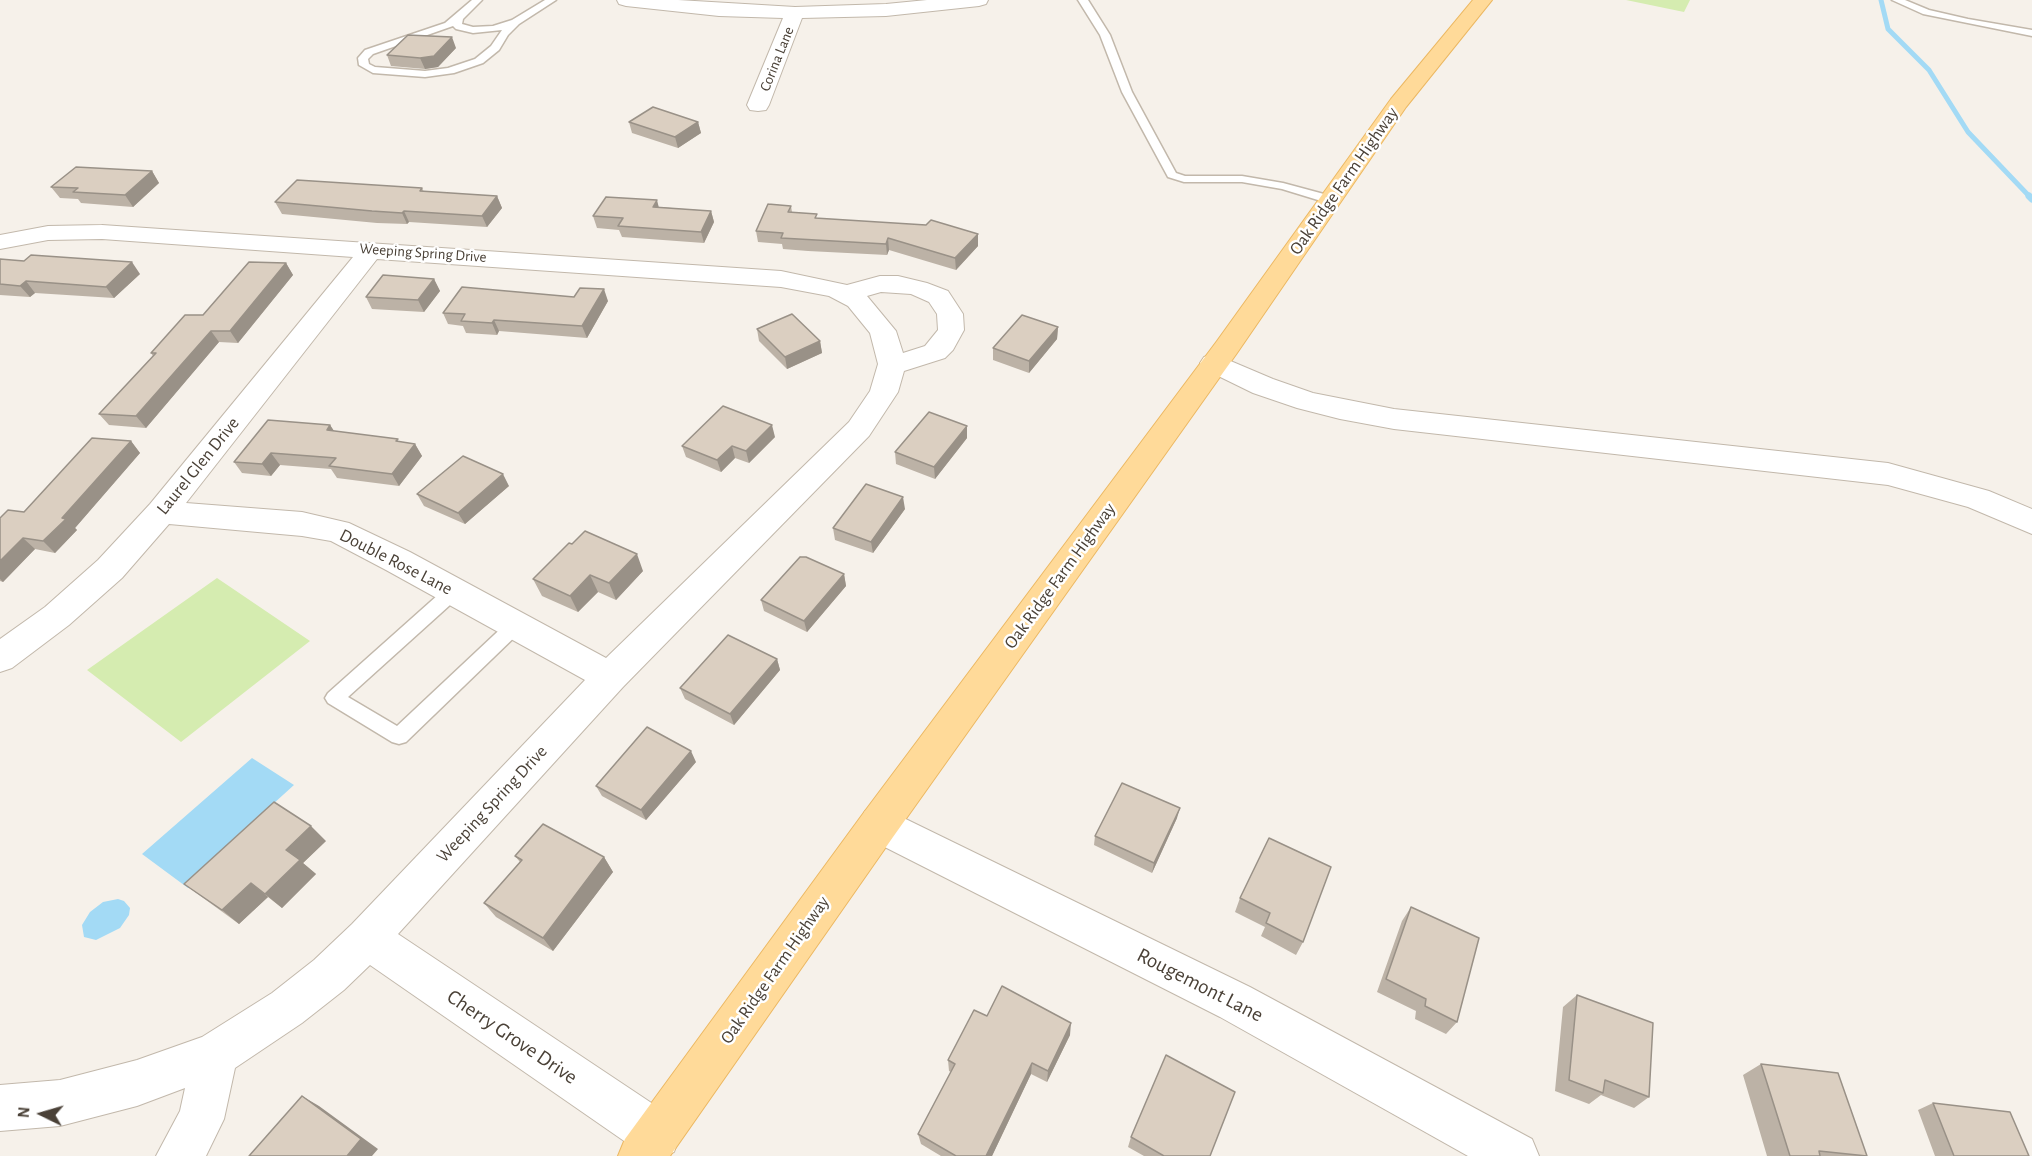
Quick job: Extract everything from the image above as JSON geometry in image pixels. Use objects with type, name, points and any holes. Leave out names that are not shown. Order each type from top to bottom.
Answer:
[{"type":"main road","name":"Oak Ridge Farm Highway","points":[[650,1146],[879,824],[1331,200],[1398,103],[1483,0]]},
{"type":"street","points":[[626,0],[719,10],[795,13],[886,10],[979,0]]},
{"type":"street","name":"Corina Lane","points":[[758,105],[795,13]]},
{"type":"street","name":"Weeping Spring Drive","points":[[0,242],[48,233],[102,232],[781,279],[837,290],[857,300],[884,331],[892,364],[884,392],[860,429],[610,677],[367,938],[329,975],[287,1008],[214,1055],[137,1083],[71,1100],[0,1108]]},
{"type":"street","name":"Laurel Glen Drive","points":[[0,658],[57,616],[110,569],[161,512],[372,249]]},
{"type":"street","points":[[845,294],[880,284],[908,286],[939,297],[950,314],[951,330],[944,344],[936,352],[914,360],[892,364]]},
{"type":"street","points":[[1214,363],[1263,386],[1340,409],[1394,419],[1738,455],[1888,474],[1978,500],[2032,522]]},
{"type":"street","name":"Double Rose Lane","points":[[161,512],[302,524],[338,531],[454,591],[610,677]]},
{"type":"street","name":"Rougemont Lane","points":[[879,824],[1235,1002],[1515,1156]]},
{"type":"street","name":"Cherry Grove Drive","points":[[367,938],[650,1146]]},
{"type":"street","points":[[180,1156],[201,1119],[214,1055]]},
{"type":"lane","points":[[477,0],[459,18],[448,25],[369,52],[363,58],[364,65],[373,70],[426,74],[450,71],[478,61],[495,48],[504,33],[516,22],[551,0]]},
{"type":"lane","points":[[1083,0],[1105,35],[1128,92],[1172,175],[1184,179],[1242,179],[1283,186],[1331,200]]},
{"type":"lane","points":[[1897,0],[1926,12],[1958,20],[2032,33]]},
{"type":"lane","points":[[459,18],[457,24],[459,27],[473,30],[495,29],[516,22]]},
{"type":"lane","points":[[454,591],[334,698],[399,736],[516,625]]},
{"type":"green space","points":[[1626,0],[1690,0],[1684,12]]},
{"type":"green space","points":[[217,578],[310,641],[181,742],[87,670]]},
{"type":"water","points":[[252,758],[294,785],[209,862],[194,888],[188,888],[142,854]]},
{"type":"water","points":[[118,899],[124,901],[130,908],[129,915],[120,928],[96,940],[84,937],[82,925],[90,912],[103,902]]},
{"type":"building","points":[[408,35],[452,37],[434,56],[420,58],[387,55]]},
{"type":"building","points":[[653,107],[698,122],[675,137],[629,122]]},
{"type":"building","points":[[76,167],[152,171],[125,195],[73,192],[78,188],[51,187]]},
{"type":"building","points":[[297,180],[422,188],[420,191],[497,196],[482,216],[372,211],[275,202]]},
{"type":"building","points":[[606,197],[657,200],[653,207],[711,211],[701,232],[618,226],[623,218],[593,216]]},
{"type":"building","points":[[768,204],[791,206],[788,212],[817,214],[815,218],[926,225],[931,220],[978,234],[955,258],[888,238],[886,244],[781,238],[783,233],[756,231]]},
{"type":"building","points":[[31,255],[132,262],[106,287],[26,281],[20,286],[0,284],[0,259],[24,261]]},
{"type":"building","points":[[249,262],[286,263],[230,331],[211,331],[136,416],[99,414],[156,353],[151,353],[185,315],[203,315]]},
{"type":"building","points":[[383,275],[434,279],[418,300],[366,297]]},
{"type":"building","points":[[462,287],[574,297],[580,288],[604,289],[582,326],[494,320],[492,323],[461,321],[465,314],[443,313]]},
{"type":"building","points":[[792,314],[820,341],[785,357],[757,329]]},
{"type":"building","points":[[1022,315],[1058,327],[1029,361],[993,348]]},
{"type":"building","points":[[723,406],[772,425],[746,451],[732,446],[717,460],[682,446]]},
{"type":"building","points":[[929,412],[967,426],[934,467],[895,452]]},
{"type":"building","points":[[268,420],[330,425],[327,430],[398,439],[396,441],[415,444],[392,474],[329,466],[336,458],[271,453],[262,464],[234,462]]},
{"type":"building","points":[[92,438],[131,441],[62,518],[66,519],[43,541],[23,538],[0,561],[0,518],[8,510],[24,512]]},
{"type":"building","points":[[463,456],[503,474],[458,513],[417,494]]},
{"type":"building","points":[[866,484],[903,497],[871,542],[833,528]]},
{"type":"building","points":[[585,531],[637,554],[609,583],[590,575],[570,596],[533,579],[569,543],[572,544]]},
{"type":"building","points":[[800,557],[806,557],[844,574],[804,621],[761,600]]},
{"type":"building","points":[[728,635],[777,659],[730,714],[680,688]]},
{"type":"building","points":[[647,727],[691,751],[641,810],[596,786]]},
{"type":"building","points":[[1122,783],[1180,808],[1154,863],[1095,836]]},
{"type":"building","points":[[274,802],[311,826],[286,850],[300,860],[265,894],[251,883],[222,910],[184,884]]},
{"type":"building","points":[[543,824],[604,857],[543,938],[484,903],[522,860],[515,856]]},
{"type":"building","points":[[1269,838],[1331,867],[1303,942],[1266,923],[1270,913],[1240,898]]},
{"type":"building","points":[[1411,907],[1479,938],[1457,1022],[1425,1006],[1426,999],[1386,979]]},
{"type":"building","points":[[1002,986],[1071,1023],[1048,1071],[1032,1063],[986,1156],[956,1156],[918,1134],[955,1064],[948,1060],[974,1010],[987,1016]]},
{"type":"building","points":[[1577,995],[1653,1023],[1649,1097],[1605,1080],[1603,1093],[1569,1080]]},
{"type":"building","points":[[1166,1055],[1235,1092],[1210,1156],[1164,1156],[1131,1137]]},
{"type":"building","points":[[1761,1064],[1838,1073],[1867,1156],[1819,1151],[1820,1156],[1790,1156]]},
{"type":"building","points":[[302,1096],[361,1139],[347,1156],[249,1156]]},
{"type":"building","points":[[1933,1103],[2010,1112],[2029,1156],[1954,1156]]},
{"type":"waterway","points":[[1881,0],[1888,29],[1929,70],[1968,132],[2031,198]]}]
